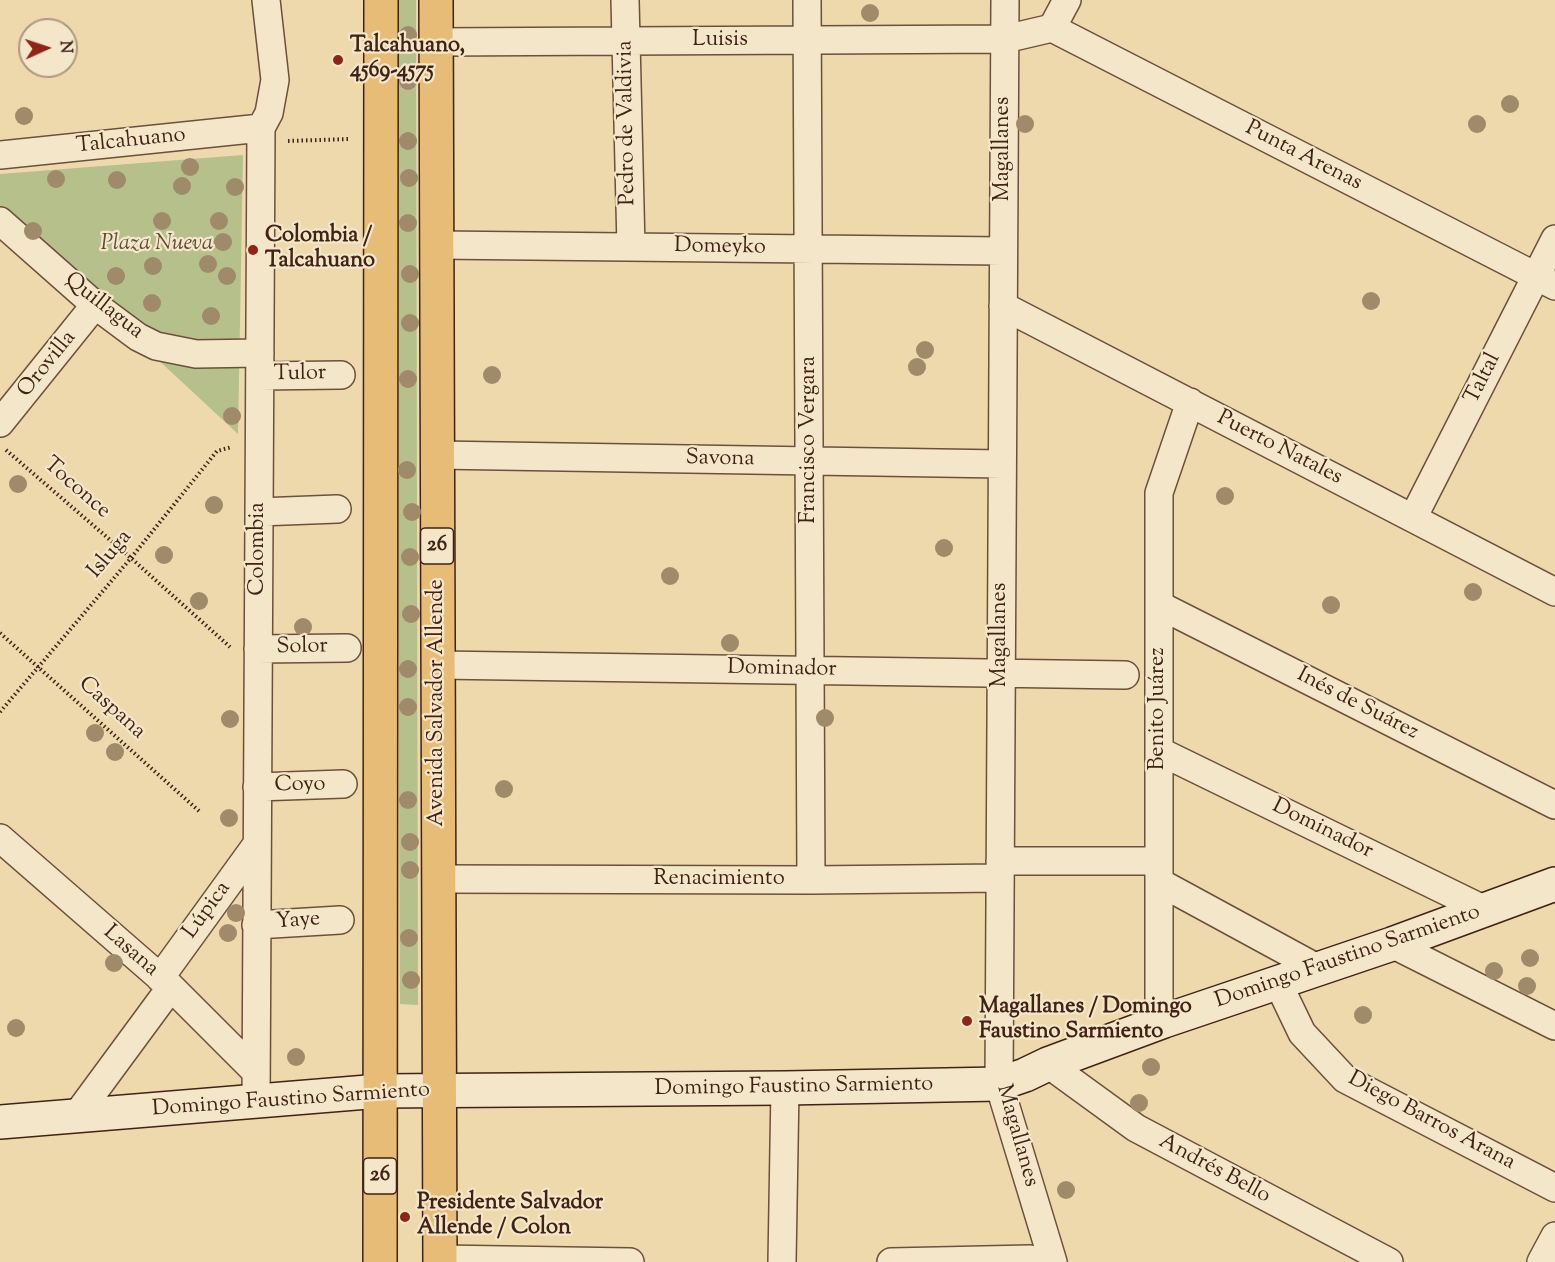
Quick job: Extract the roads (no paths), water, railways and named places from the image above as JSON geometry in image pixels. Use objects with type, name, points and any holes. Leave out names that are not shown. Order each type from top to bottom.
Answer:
[{"type":"highway","name":"26","points":[[380,1262],[381,0]]},
{"type":"highway","name":"Avenida Salvador Allende","points":[[436,0],[440,1261]]},
{"type":"main road","name":"Domingo Faustino Sarmiento","points":[[0,1122],[76,1116],[256,1086],[440,1092],[999,1084],[1164,1021],[1278,984],[1555,884]]},
{"type":"street","name":"Colombia","points":[[256,1086],[257,787],[248,651],[259,512],[261,135],[269,113],[274,80],[266,0]]},
{"type":"street","name":"Pedro de Valdivia","points":[[625,0],[631,247]]},
{"type":"street","name":"Francisco Vergara","points":[[807,0],[811,880]]},
{"type":"street","name":"Magallanes","points":[[1005,0],[999,1084],[1053,1262]]},
{"type":"street","points":[[1052,28],[1066,0]]},
{"type":"street","name":"Luisis","points":[[436,42],[1005,39],[1052,28]]},
{"type":"street","name":"Punta Arenas","points":[[1052,28],[1546,281]]},
{"type":"street","name":"Talcahuano","points":[[0,155],[261,135]]},
{"type":"street","name":"Quillagua","points":[[0,220],[95,306],[138,337],[156,346],[260,364]]},
{"type":"street","name":"Taltal","points":[[1413,518],[1546,281],[1555,239]]},
{"type":"street","name":"Domeyko","points":[[436,245],[1003,251]]},
{"type":"street","name":"Orovilla","points":[[0,423],[95,306]]},
{"type":"street","name":"Puerto Natales","points":[[1003,306],[1555,592]]},
{"type":"street","name":"Tulor","points":[[260,364],[341,375]]},
{"type":"street","name":"Benito Juárez","points":[[1164,1021],[1159,1000],[1159,493],[1190,402]]},
{"type":"street","name":"Savona","points":[[437,455],[1002,464]]},
{"type":"street","points":[[259,512],[338,510]]},
{"type":"street","name":"Inés de Suárez","points":[[1159,604],[1555,805]]},
{"type":"street","name":"Solor","points":[[248,651],[347,648]]},
{"type":"street","name":"Dominador","points":[[438,666],[1125,675]]},
{"type":"street","name":"Dominador","points":[[1159,751],[1485,909]]},
{"type":"street","name":"Coyo","points":[[257,787],[342,784]]},
{"type":"street","name":"Lasana","points":[[0,838],[165,983],[256,1086]]},
{"type":"street","name":"Lúpica","points":[[76,1116],[257,844]]},
{"type":"street","name":"Renacimiento","points":[[439,879],[811,880],[1000,869],[1159,871],[1318,969]]},
{"type":"street","name":"Yaye","points":[[256,925],[340,920]]},
{"type":"street","points":[[1392,944],[1555,1026]]},
{"type":"street","name":"Diego Barros Arana","points":[[1278,984],[1302,1033],[1345,1078],[1555,1188]]},
{"type":"street","name":"Andrés Bello","points":[[1048,1064],[1136,1128],[1389,1262]]},
{"type":"street","points":[[782,1262],[785,1088]]},
{"type":"street","points":[[1541,1262],[1555,1236]]},
{"type":"street","points":[[891,1262],[1030,1259],[1035,1262]]},
{"type":"street","points":[[440,1261],[630,1262]]},
{"type":"place","name":"Talcahuano, 4569-4575","points":[[338,60]]},
{"type":"place","name":"Colombia / Talcahuano","points":[[253,250]]},
{"type":"place","name":"Magallanes / Domingo Faustino Sarmiento","points":[[967,1021]]},
{"type":"place","name":"Presidente Salvador Allende / Colon","points":[[405,1217]]},
{"type":"park label","name":"Plaza Nueva","points":[[157,245]]}]
